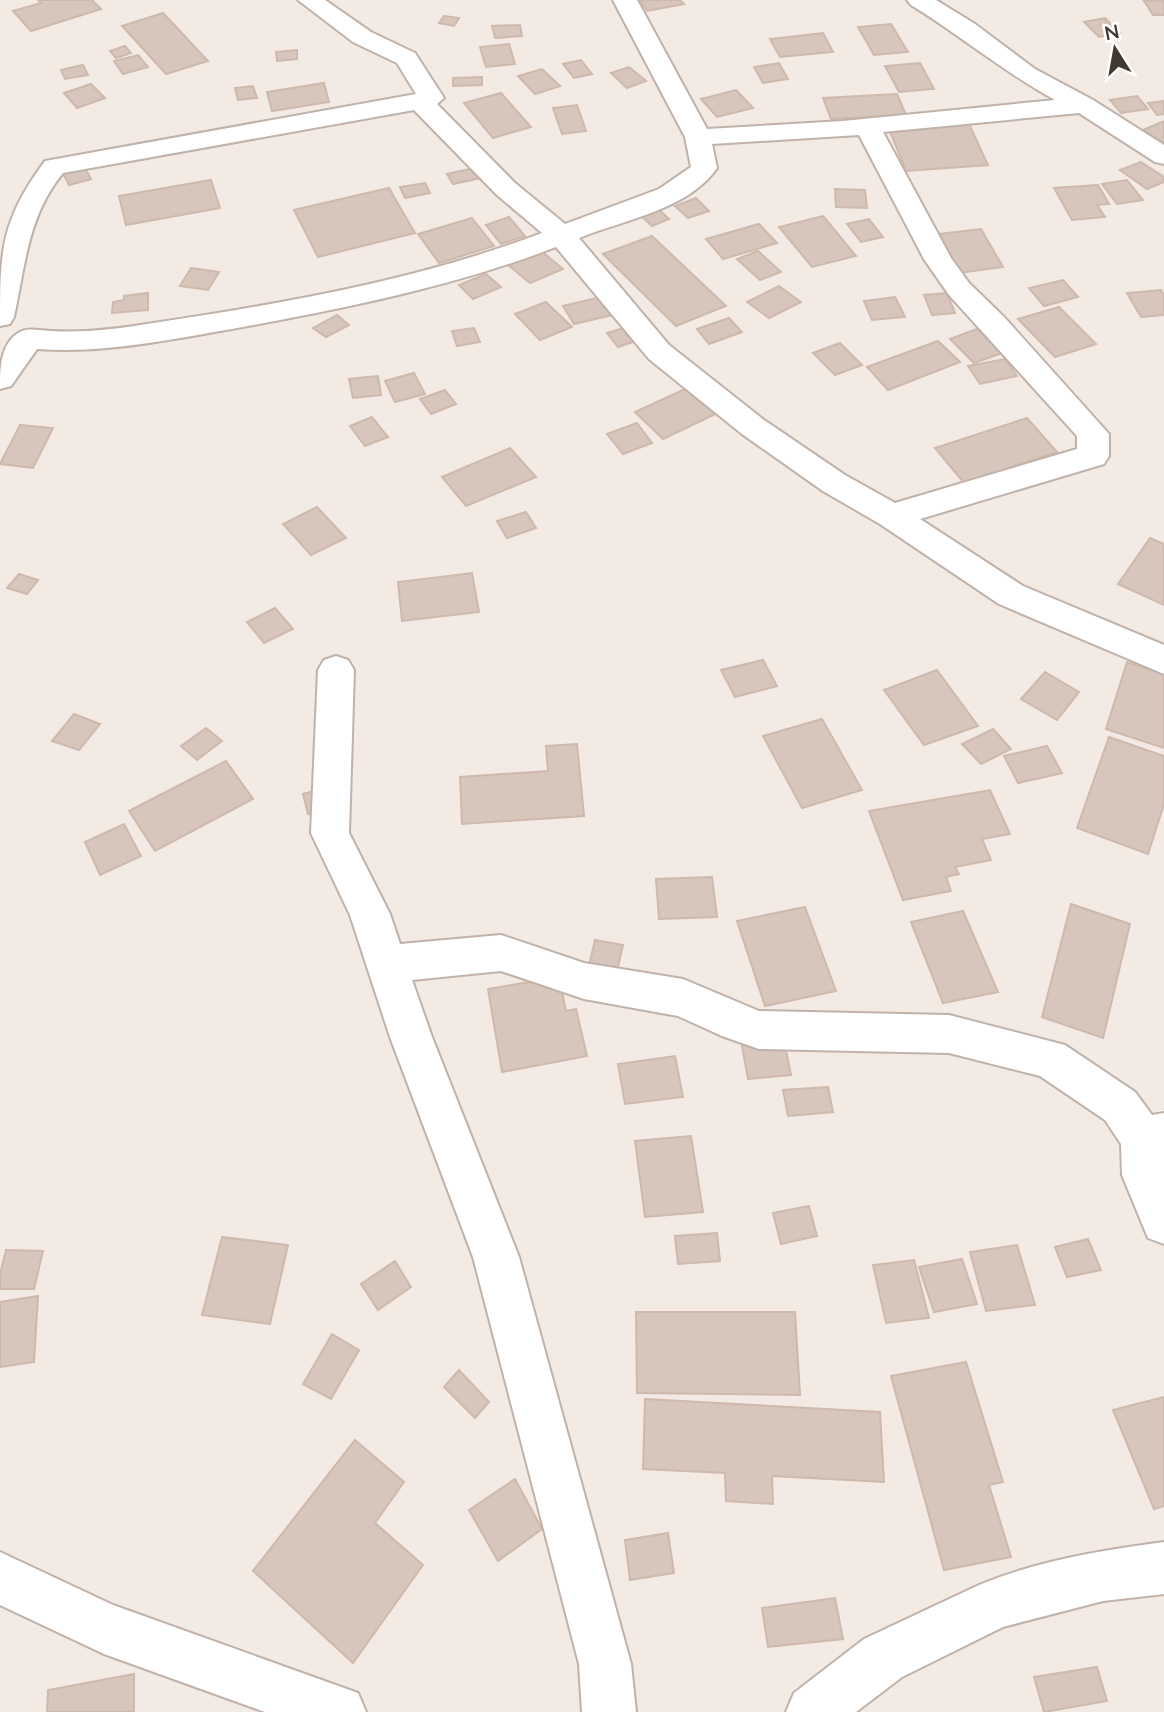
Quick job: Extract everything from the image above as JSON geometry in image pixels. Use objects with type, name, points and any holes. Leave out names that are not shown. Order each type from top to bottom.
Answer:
[{"type":"street","points":[[310,0],[362,37],[406,58],[431,98],[54,167],[33,193],[22,220],[12,253],[0,318],[29,339],[63,342],[144,335],[302,306],[389,287],[523,250],[665,195],[695,178],[704,167],[698,137],[625,0]]},
{"type":"street","points":[[922,0],[967,29],[1026,74],[1084,105],[1164,156]]},
{"type":"street","points":[[421,101],[506,189],[561,235],[659,352],[753,427],[834,483],[891,516],[1011,596],[1164,660]]},
{"type":"street","points":[[698,137],[867,126],[975,113],[1084,105]]},
{"type":"street","points":[[867,126],[938,259],[959,289],[1094,434],[1093,456],[1055,465],[950,500],[891,516]]},
{"type":"street","points":[[0,379],[29,339]]},
{"type":"street","points":[[336,670],[330,833],[370,915],[447,1135],[496,1257],[605,1664],[608,1712]]},
{"type":"street","points":[[385,962],[415,962],[501,953],[584,981],[683,998],[759,1030],[949,1034],[1050,1059],[1120,1106],[1153,1136],[1144,1175],[1164,1222]]},
{"type":"street","points":[[813,1712],[883,1658],[998,1603],[1103,1575],[1164,1568]]},
{"type":"street","points":[[0,1578],[104,1628],[339,1712]]},
{"type":"building","points":[[38,0],[92,0],[101,9],[31,31],[13,11],[41,3]]},
{"type":"building","points":[[640,0],[680,0],[684,4],[647,11]]},
{"type":"building","points":[[1164,0],[1164,15],[1153,15],[1144,1]]},
{"type":"building","points":[[163,13],[208,61],[166,74],[122,26]]},
{"type":"building","points":[[444,16],[459,18],[454,26],[439,23]]},
{"type":"building","points":[[1105,18],[1120,33],[1099,37],[1084,22]]},
{"type":"building","points":[[891,24],[908,52],[874,55],[858,27]]},
{"type":"building","points":[[520,25],[522,36],[495,38],[492,26]]},
{"type":"building","points":[[823,33],[833,52],[780,57],[770,39]]},
{"type":"building","points":[[509,44],[515,64],[486,67],[480,47]]},
{"type":"building","points":[[125,46],[131,53],[116,58],[110,51]]},
{"type":"building","points":[[297,50],[297,59],[277,61],[276,52]]},
{"type":"building","points":[[138,55],[148,67],[123,74],[114,61]]},
{"type":"building","points":[[581,60],[592,74],[574,78],[563,64]]},
{"type":"building","points":[[779,63],[788,79],[763,83],[754,67]]},
{"type":"building","points":[[920,63],[934,89],[899,92],[885,66]]},
{"type":"building","points":[[83,65],[88,75],[65,79],[61,70]]},
{"type":"building","points":[[629,67],[646,81],[627,88],[611,73]]},
{"type":"building","points":[[542,69],[560,86],[535,94],[518,76]]},
{"type":"building","points":[[482,77],[482,85],[453,86],[453,78]]},
{"type":"building","points":[[324,83],[329,102],[272,111],[267,92]]},
{"type":"building","points":[[91,84],[105,98],[77,108],[64,93]]},
{"type":"building","points":[[253,86],[257,98],[238,100],[235,88]]},
{"type":"building","points":[[736,90],[753,108],[717,117],[701,99]]},
{"type":"building","points":[[501,93],[531,127],[493,138],[464,103]]},
{"type":"building","points":[[897,94],[906,115],[831,119],[823,98]]},
{"type":"building","points":[[1137,96],[1148,109],[1121,113],[1110,100]]},
{"type":"building","points":[[1164,101],[1164,114],[1157,115],[1148,103]]},
{"type":"building","points":[[577,105],[586,131],[562,134],[553,108]]},
{"type":"building","points":[[1164,121],[1164,143],[1143,130]]},
{"type":"building","points":[[969,124],[988,165],[906,171],[889,129]]},
{"type":"building","points":[[1141,162],[1164,177],[1164,182],[1147,189],[1120,170]]},
{"type":"building","points":[[84,166],[91,179],[69,185],[62,171]]},
{"type":"building","points":[[474,168],[481,178],[453,184],[447,174]]},
{"type":"building","points":[[211,180],[220,208],[126,225],[119,196]]},
{"type":"building","points":[[1127,180],[1143,200],[1117,204],[1102,184]]},
{"type":"building","points":[[425,183],[430,193],[405,198],[400,187]]},
{"type":"building","points":[[1098,185],[1109,204],[1097,205],[1105,217],[1072,220],[1054,188]]},
{"type":"building","points":[[389,188],[415,233],[318,257],[294,210]]},
{"type":"building","points":[[835,189],[865,190],[867,208],[836,207]]},
{"type":"building","points":[[696,198],[709,211],[688,218],[675,206]]},
{"type":"building","points":[[656,207],[669,219],[652,226],[639,214]]},
{"type":"building","points":[[823,216],[856,256],[812,267],[779,227]]},
{"type":"building","points":[[509,217],[525,236],[501,244],[486,225]]},
{"type":"building","points":[[472,218],[494,246],[439,263],[418,234]]},
{"type":"building","points":[[869,219],[883,237],[861,242],[847,224]]},
{"type":"building","points":[[759,224],[777,243],[723,259],[706,239]]},
{"type":"building","points":[[981,229],[1003,267],[959,273],[938,234]]},
{"type":"building","points":[[652,236],[726,306],[676,326],[603,254]]},
{"type":"building","points":[[541,251],[563,269],[530,283],[508,265]]},
{"type":"building","points":[[758,251],[781,272],[760,280],[737,259]]},
{"type":"building","points":[[191,268],[219,272],[208,290],[180,286]]},
{"type":"building","points":[[486,274],[501,287],[473,299],[459,285]]},
{"type":"building","points":[[1063,280],[1078,297],[1044,306],[1029,288]]},
{"type":"building","points":[[779,286],[801,302],[769,318],[747,302]]},
{"type":"building","points":[[1161,290],[1164,295],[1164,315],[1141,317],[1127,293]]},
{"type":"building","points":[[148,293],[148,310],[112,313],[113,302],[124,300],[124,296]]},
{"type":"building","points":[[947,293],[955,313],[932,315],[924,295]]},
{"type":"building","points":[[601,297],[612,315],[574,324],[563,306]]},
{"type":"building","points":[[895,297],[905,317],[872,320],[864,301]]},
{"type":"building","points":[[546,302],[572,327],[540,340],[515,314]]},
{"type":"building","points":[[1059,307],[1096,344],[1055,357],[1018,319]]},
{"type":"building","points":[[337,315],[349,325],[326,337],[313,328]]},
{"type":"building","points":[[729,318],[742,332],[709,344],[697,329]]},
{"type":"building","points":[[631,326],[642,339],[618,347],[607,333]]},
{"type":"building","points":[[474,328],[480,342],[457,346],[452,331]]},
{"type":"building","points":[[977,329],[1002,353],[974,363],[950,339]]},
{"type":"building","points":[[938,341],[960,362],[888,390],[867,367]]},
{"type":"building","points":[[840,343],[862,365],[835,375],[813,353]]},
{"type":"building","points":[[1005,359],[1017,376],[980,384],[968,366]]},
{"type":"building","points":[[414,373],[425,394],[395,402],[385,381]]},
{"type":"building","points":[[378,376],[381,395],[353,398],[349,379]]},
{"type":"building","points":[[696,384],[724,410],[663,439],[635,412]]},
{"type":"building","points":[[445,390],[456,404],[431,414],[420,399]]},
{"type":"building","points":[[372,417],[388,437],[365,446],[350,426]]},
{"type":"building","points":[[1027,418],[1057,452],[964,483],[935,448]]},
{"type":"building","points":[[637,423],[652,443],[623,454],[607,434]]},
{"type":"building","points":[[20,425],[53,428],[33,468],[0,464]]},
{"type":"building","points":[[510,448],[536,477],[466,506],[442,477]]},
{"type":"building","points":[[317,507],[346,538],[311,555],[283,524]]},
{"type":"building","points":[[526,512],[536,528],[507,538],[497,521]]},
{"type":"building","points":[[1150,538],[1164,544],[1164,605],[1118,584]]},
{"type":"building","points":[[472,573],[479,612],[402,621],[398,582]]},
{"type":"building","points":[[19,574],[38,580],[27,594],[7,588]]},
{"type":"building","points":[[275,608],[293,629],[264,643],[247,622]]},
{"type":"building","points":[[763,660],[777,686],[735,697],[721,670]]},
{"type":"building","points":[[1127,662],[1164,674],[1164,748],[1106,729]]},
{"type":"building","points":[[937,670],[978,726],[924,745],[884,690]]},
{"type":"building","points":[[1045,672],[1079,692],[1057,720],[1021,699]]},
{"type":"building","points":[[74,714],[100,724],[79,750],[52,741]]},
{"type":"building","points":[[822,719],[862,790],[802,808],[763,736]]},
{"type":"building","points":[[206,728],[222,741],[197,760],[181,746]]},
{"type":"building","points":[[993,729],[1011,749],[981,764],[962,744]]},
{"type":"building","points":[[1109,737],[1164,756],[1164,804],[1148,854],[1077,828]]},
{"type":"building","points":[[577,744],[584,816],[462,824],[460,777],[548,771],[546,746]]},
{"type":"building","points":[[1047,746],[1062,773],[1018,783],[1004,756]]},
{"type":"building","points":[[226,761],[253,799],[155,851],[129,811]]},
{"type":"building","points":[[322,789],[328,809],[308,814],[303,794]]},
{"type":"building","points":[[990,790],[1010,834],[982,839],[991,860],[955,867],[959,874],[946,877],[951,891],[903,900],[869,811]]},
{"type":"building","points":[[124,824],[141,856],[100,875],[85,842]]},
{"type":"building","points":[[712,877],[717,917],[659,919],[656,879]]},
{"type":"building","points":[[1071,904],[1130,924],[1103,1038],[1042,1017]]},
{"type":"building","points":[[805,907],[836,991],[765,1006],[737,921]]},
{"type":"building","points":[[963,911],[998,992],[943,1003],[911,922]]},
{"type":"building","points":[[595,940],[623,945],[616,975],[588,970]]},
{"type":"building","points":[[559,977],[566,1011],[576,1009],[587,1056],[502,1072],[488,989]]},
{"type":"building","points":[[783,1035],[791,1075],[748,1079],[741,1040]]},
{"type":"building","points":[[675,1056],[683,1097],[625,1104],[618,1064]]},
{"type":"building","points":[[828,1087],[833,1112],[788,1116],[783,1090]]},
{"type":"building","points":[[691,1136],[703,1212],[645,1217],[635,1141]]},
{"type":"building","points":[[809,1206],[817,1236],[781,1244],[773,1213]]},
{"type":"building","points":[[717,1233],[720,1261],[678,1264],[675,1236]]},
{"type":"building","points":[[222,1237],[288,1245],[270,1324],[202,1315]]},
{"type":"building","points":[[1088,1239],[1101,1270],[1067,1277],[1055,1247]]},
{"type":"building","points":[[1017,1245],[1035,1305],[986,1311],[970,1252]]},
{"type":"building","points":[[6,1250],[43,1251],[34,1289],[0,1289],[0,1274]]},
{"type":"building","points":[[962,1259],[977,1304],[934,1312],[919,1267]]},
{"type":"building","points":[[914,1260],[929,1318],[886,1323],[873,1265]]},
{"type":"building","points":[[395,1261],[411,1287],[378,1310],[361,1284]]},
{"type":"building","points":[[38,1296],[34,1362],[0,1367],[0,1302]]},
{"type":"building","points":[[636,1312],[795,1312],[800,1395],[637,1393]]},
{"type":"building","points":[[332,1334],[359,1350],[331,1399],[303,1384]]},
{"type":"building","points":[[966,1362],[1003,1482],[989,1485],[1011,1557],[944,1570],[891,1376]]},
{"type":"building","points":[[459,1370],[489,1402],[475,1418],[444,1387]]},
{"type":"building","points":[[1164,1397],[1164,1506],[1154,1509],[1113,1410]]},
{"type":"building","points":[[645,1399],[880,1412],[884,1482],[772,1476],[773,1504],[726,1501],[725,1473],[643,1469]]},
{"type":"building","points":[[355,1440],[404,1482],[375,1523],[423,1565],[353,1663],[253,1571]]},
{"type":"building","points":[[515,1479],[542,1529],[498,1561],[469,1510]]},
{"type":"building","points":[[668,1533],[674,1573],[630,1580],[625,1540]]},
{"type":"building","points":[[835,1598],[843,1639],[768,1647],[762,1608]]},
{"type":"building","points":[[1097,1667],[1107,1701],[1044,1712],[1034,1677]]},
{"type":"building","points":[[134,1674],[134,1712],[47,1712],[48,1690]]}]
